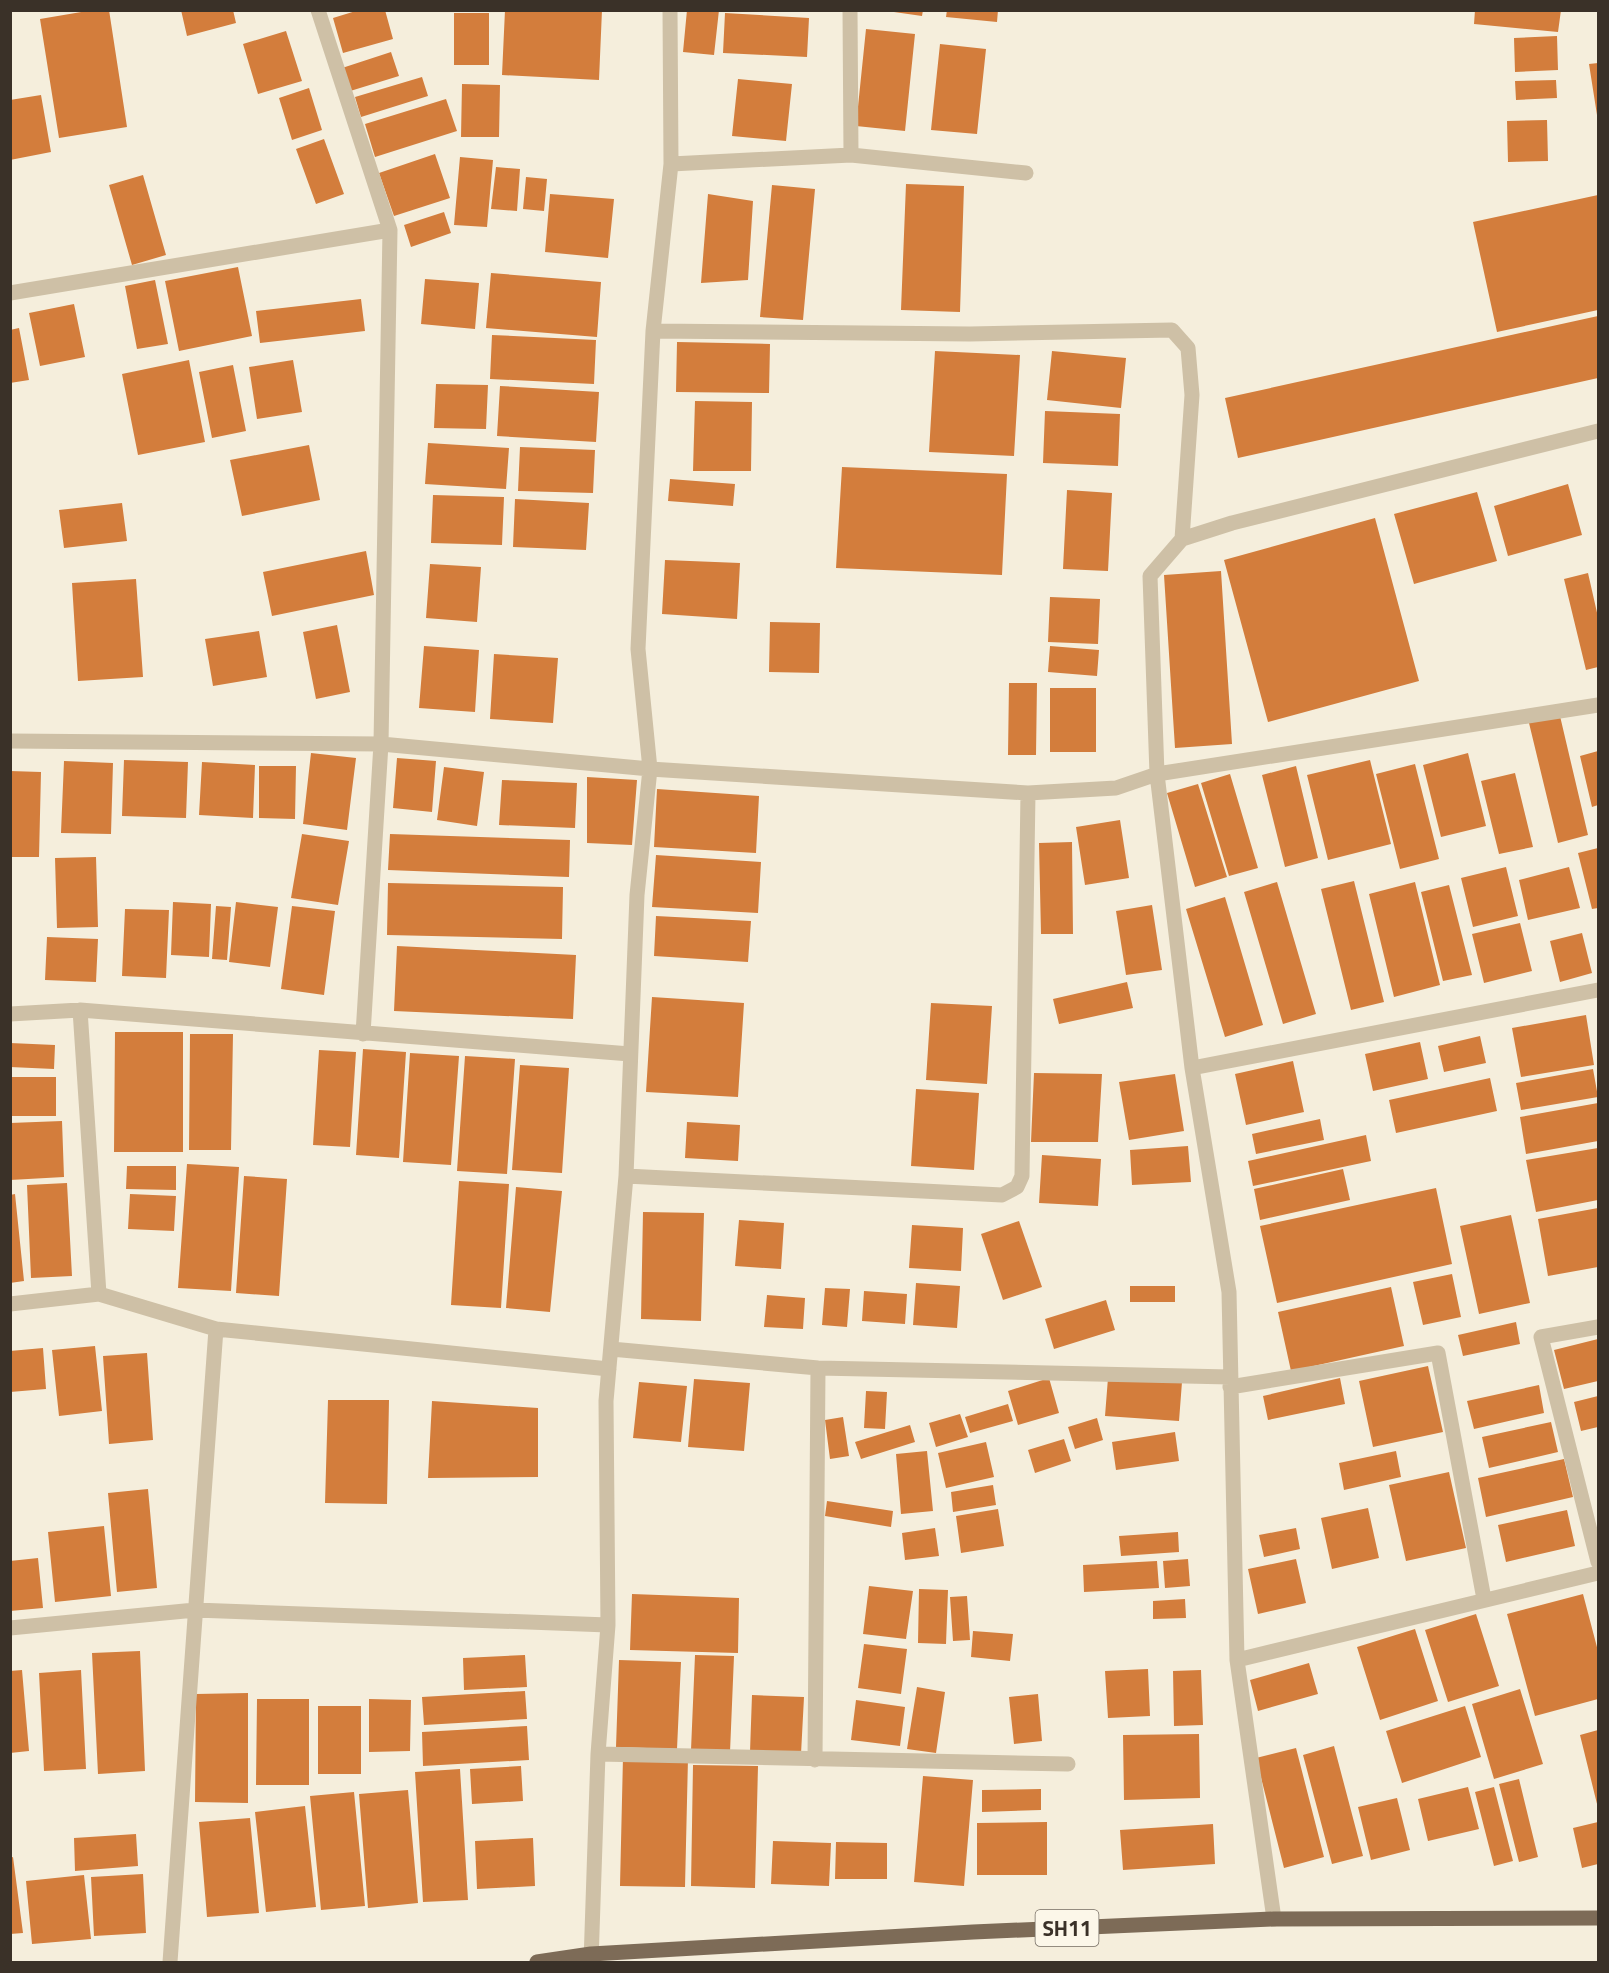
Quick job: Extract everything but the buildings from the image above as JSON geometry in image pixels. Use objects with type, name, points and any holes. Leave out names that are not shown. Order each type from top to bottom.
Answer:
[{"type":"main road","name":"SH11","points":[[537,1962],[961,1933],[1274,1919],[1599,1918]]},
{"type":"street","points":[[318,10],[390,230],[381,744],[363,1034]]},
{"type":"street","points":[[591,1958],[598,1754],[608,1625],[606,1401],[626,1176],[637,895],[650,769],[638,649],[653,331],[671,164],[670,10]]},
{"type":"street","points":[[849,10],[850,155]]},
{"type":"street","points":[[671,164],[850,155],[1026,172]]},
{"type":"street","points":[[10,293],[390,230]]},
{"type":"street","points":[[653,331],[970,334],[1163,328],[1172,330],[1188,348],[1191,395],[1182,540]]},
{"type":"street","points":[[1274,1919],[1237,1660],[1228,1292],[1192,1068],[1156,774],[1150,576],[1182,540],[1232,523],[1599,431]]},
{"type":"street","points":[[10,741],[381,744],[650,769],[1028,793],[1116,788],[1156,774],[1599,705]]},
{"type":"street","points":[[626,1176],[1002,1195],[1017,1187],[1022,1176],[1028,793]]},
{"type":"street","points":[[1192,1068],[1599,990]]},
{"type":"street","points":[[10,1014],[80,1010],[630,1054]]},
{"type":"street","points":[[80,1010],[99,1294]]},
{"type":"street","points":[[10,1304],[99,1294],[216,1329],[609,1369]]},
{"type":"street","points":[[1599,1327],[1541,1337],[1599,1562]]},
{"type":"street","points":[[170,1962],[216,1329]]},
{"type":"street","points":[[611,1349],[818,1368],[1230,1382],[1438,1353],[1484,1599]]},
{"type":"street","points":[[815,1760],[818,1368]]},
{"type":"street","points":[[1237,1660],[1599,1573]]},
{"type":"street","points":[[10,1628],[195,1610],[608,1625]]},
{"type":"street","points":[[598,1754],[1068,1764]]}]
